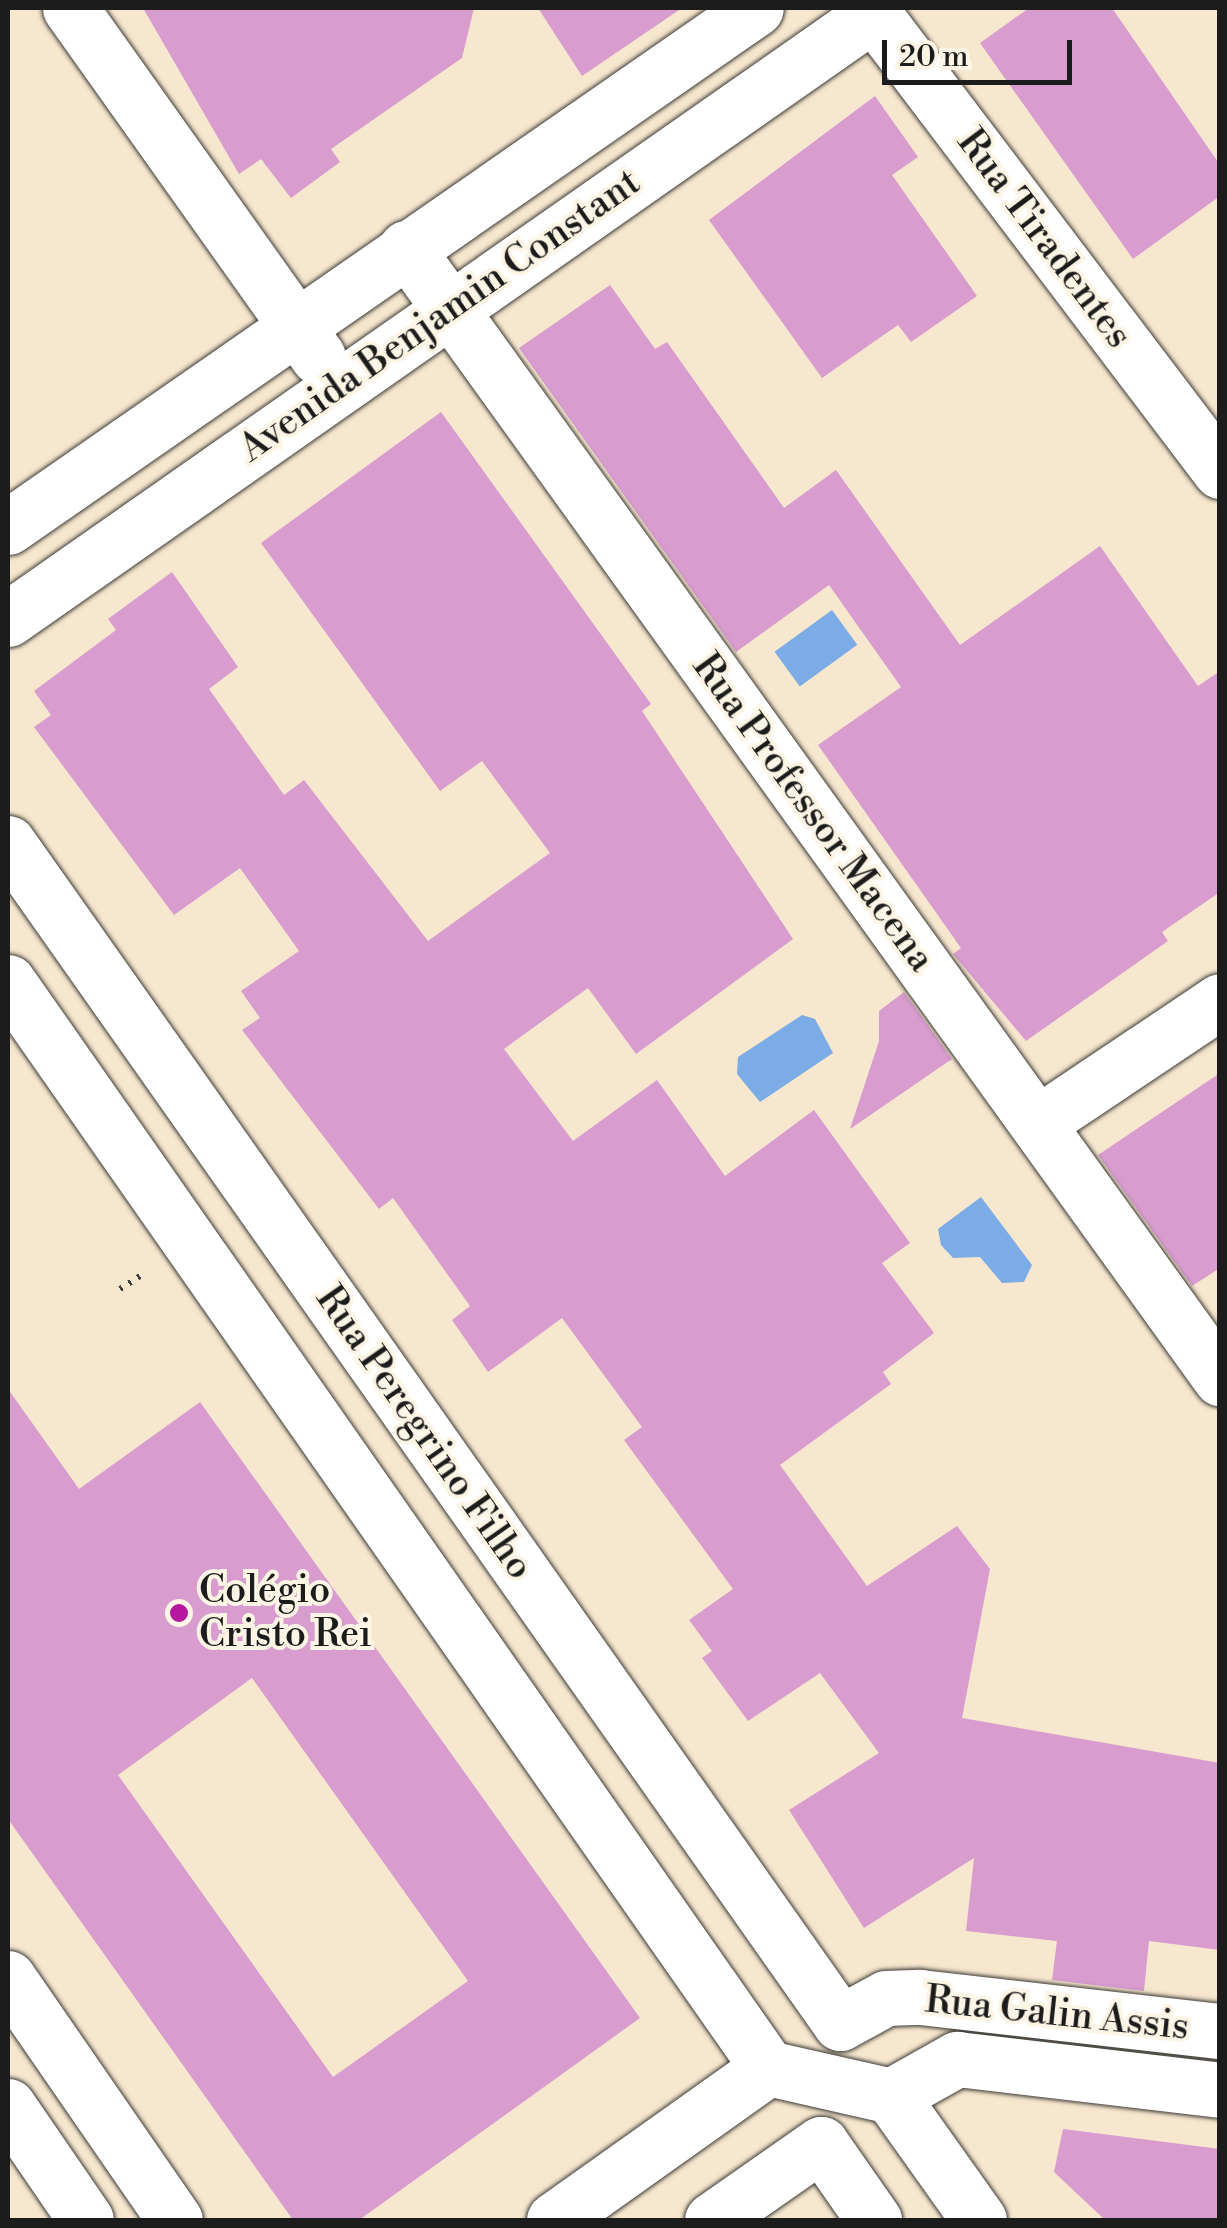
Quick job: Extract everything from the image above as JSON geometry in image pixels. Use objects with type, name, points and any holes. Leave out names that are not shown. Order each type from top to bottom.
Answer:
[{"type":"street","points":[[70,8],[294,328],[342,386]]},
{"type":"street","name":"Avenida Benjamin Constant","points":[[8,528],[756,8]]},
{"type":"street","name":"Avenida Benjamin Constant","points":[[8,619],[871,11]]},
{"type":"street","name":"Rua Tiradentes","points":[[871,11],[1220,471]]},
{"type":"street","name":"Rua Professor Macena","points":[[406,248],[1220,1378]]},
{"type":"street","name":"Rua Peregrino Filho","points":[[8,843],[840,2023]]},
{"type":"street","points":[[8,982],[768,2068],[830,2086],[890,2096],[978,2220]]},
{"type":"street","points":[[1038,1123],[1220,1001]]},
{"type":"street","points":[[8,1978],[176,2220]]},
{"type":"street","name":"Rua Galin Assis","points":[[840,2023],[886,1998],[920,1997],[1220,2032]]},
{"type":"street","points":[[840,2023],[821,2144],[874,2220]]},
{"type":"street","name":"Rua Galin Assis","points":[[890,2096],[956,2059],[1220,2090]]},
{"type":"street","points":[[554,2220],[768,2068]]},
{"type":"street","points":[[8,2106],[86,2220]]},
{"type":"street","points":[[712,2220],[821,2144]]},
{"type":"water","points":[[832,610],[857,645],[800,687],[775,652]]},
{"type":"water","points":[[802,1015],[815,1019],[833,1053],[760,1102],[737,1074],[738,1057]]},
{"type":"water","points":[[981,1197],[1032,1265],[1024,1282],[1002,1283],[980,1257],[953,1258],[941,1245],[938,1229]]},
{"type":"building","points":[[143,8],[474,8],[462,58],[331,149],[340,162],[291,198],[261,159],[239,174]]},
{"type":"building","points":[[538,8],[682,8],[582,76]]},
{"type":"building","points":[[1029,8],[1112,8],[1220,165],[1220,196],[1133,259],[980,43]]},
{"type":"building","points":[[875,96],[918,157],[892,175],[977,296],[911,342],[898,325],[822,378],[709,220]]},
{"type":"building","points":[[610,285],[655,349],[667,342],[784,508],[836,470],[960,645],[1100,546],[1198,686],[1220,671],[1220,892],[1162,932],[1168,941],[1026,1041],[953,954],[961,948],[818,745],[901,687],[829,585],[736,652],[519,348]]},
{"type":"building","points":[[441,412],[651,704],[642,711],[793,939],[636,1054],[588,988],[504,1049],[573,1141],[657,1080],[725,1176],[814,1110],[910,1243],[882,1263],[934,1333],[883,1372],[891,1384],[780,1465],[867,1586],[957,1526],[990,1569],[962,1718],[1220,1763],[1220,1950],[1149,1941],[1144,1991],[1052,1980],[1057,1941],[966,1931],[974,1858],[864,1928],[789,1810],[879,1753],[820,1673],[748,1721],[702,1658],[712,1651],[689,1620],[733,1589],[624,1440],[642,1427],[562,1318],[488,1372],[452,1320],[470,1306],[393,1198],[379,1209],[242,1030],[260,1018],[241,991],[299,951],[240,868],[174,915],[34,727],[51,715],[34,691],[116,630],[108,619],[172,572],[238,667],[209,689],[284,795],[304,780],[428,941],[550,853],[482,761],[440,791],[261,543]]},
{"type":"building","points":[[904,992],[952,1059],[850,1129],[879,1041],[879,1011]]},
{"type":"building","points":[[1220,1073],[1220,1268],[1192,1286],[1098,1155]]},
{"type":"building","name":"Colégio Cristo Rei","points":[[8,1389],[79,1489],[200,1402],[640,2018],[359,2220],[293,2220],[8,1819]],"holes":[[[252,1678],[468,1981],[333,2077],[118,1775]]]},
{"type":"building","points":[[1063,2129],[1220,2149],[1220,2220],[1105,2220],[1054,2172]]},
{"type":"place","name":"Colégio Cristo Rei","points":[[179,1613]]}]
